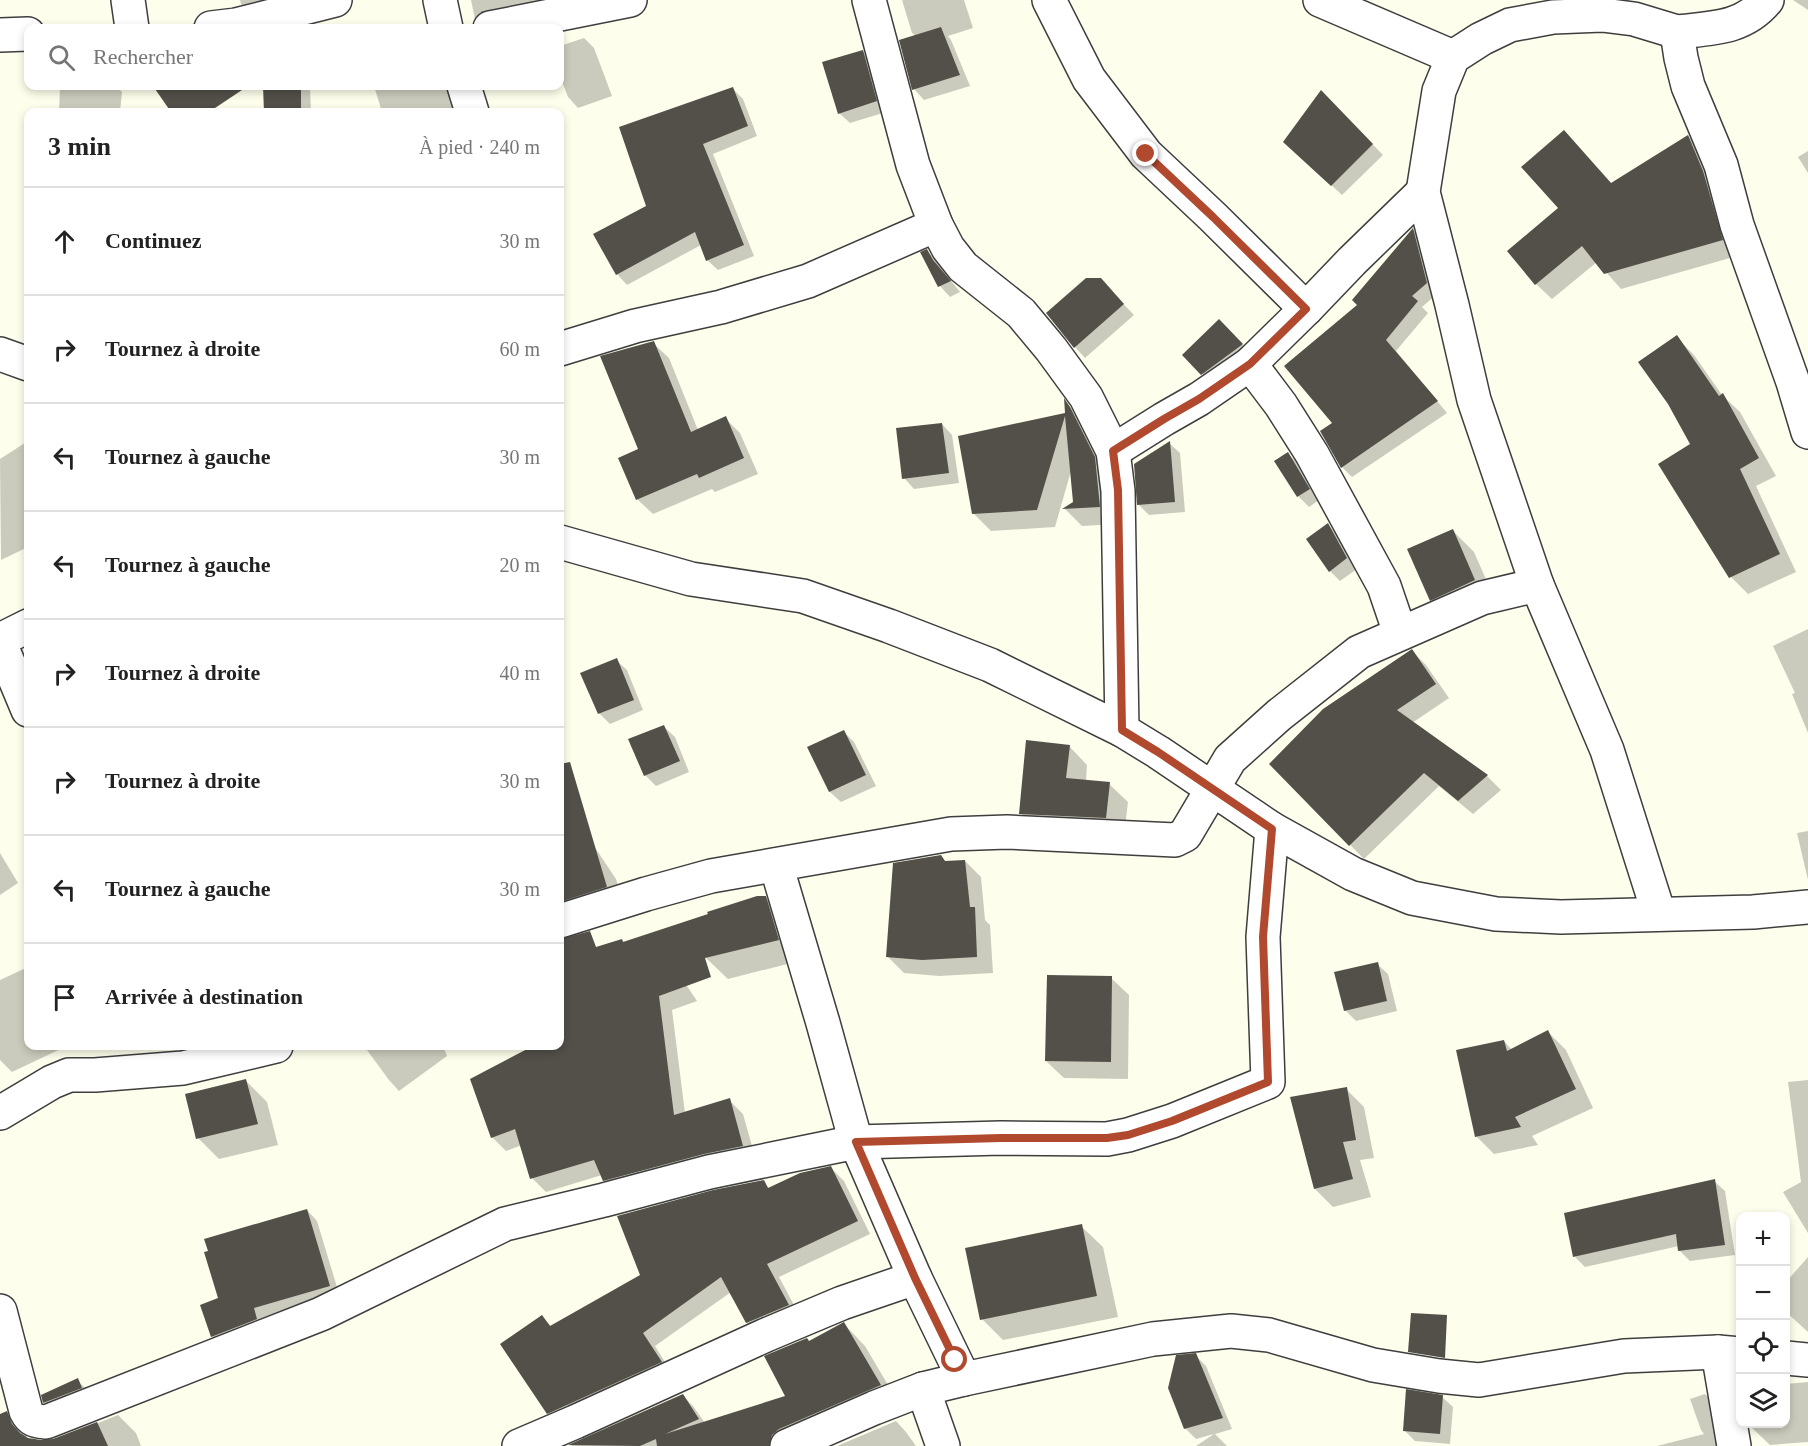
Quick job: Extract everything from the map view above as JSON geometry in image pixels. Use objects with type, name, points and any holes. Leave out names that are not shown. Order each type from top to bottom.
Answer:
[{"type":"street","points":[[128,0],[131,24]]},
{"type":"street","points":[[235,24],[335,0]]},
{"type":"street","points":[[440,0],[445,24]]},
{"type":"street","points":[[510,24],[630,0]]},
{"type":"street","points":[[868,0],[913,165],[936,225],[948,248],[963,267],[1021,313],[1051,349],[1086,397],[1113,451],[1118,490],[1122,730]]},
{"type":"street","points":[[1049,0],[1089,79],[1146,154],[1306,309]]},
{"type":"street","points":[[1320,0],[1375,12],[1453,57]]},
{"type":"street","points":[[1659,914],[1607,750],[1537,585],[1474,400],[1423,192],[1439,91],[1453,57],[1481,39],[1510,25],[1553,17],[1602,15],[1634,19],[1677,32],[1733,25],[1760,9],[1767,0]]},
{"type":"street","points":[[1677,32],[1688,86],[1721,165],[1737,225],[1793,382],[1808,432]]},
{"type":"street","points":[[0,35],[24,34]]},
{"type":"street","points":[[465,90],[471,108]]},
{"type":"street","points":[[1113,451],[1199,399],[1250,364],[1423,192]]},
{"type":"street","points":[[564,348],[634,326],[721,307],[808,281],[936,225]]},
{"type":"street","points":[[0,354],[24,363]]},
{"type":"street","points":[[1250,364],[1281,405],[1312,454],[1384,586],[1400,633]]},
{"type":"street","points":[[564,543],[691,579],[803,596],[990,665],[1122,730],[1272,829],[1353,874],[1412,898],[1496,914],[1561,917],[1753,912],[1808,907]]},
{"type":"street","points":[[564,920],[711,876],[951,834],[1007,832],[1175,840],[1185,835],[1230,759],[1279,714],[1359,652],[1482,598],[1537,585]]},
{"type":"street","points":[[24,628],[0,642],[24,700]]},
{"type":"street","points":[[0,1311],[26,1412],[29,1418],[50,1434],[321,1314],[505,1224],[709,1172],[856,1142],[1107,1138],[1128,1135],[1172,1121],[1268,1082],[1263,937],[1272,829]]},
{"type":"street","points":[[776,865],[856,1142],[915,1278],[964,1379]]},
{"type":"street","points":[[0,1113],[52,1082],[69,1075],[95,1075],[178,1057],[240,1050]]},
{"type":"street","points":[[519,1446],[766,1335],[842,1303],[915,1278]]},
{"type":"street","points":[[787,1446],[922,1389],[1153,1339],[1231,1331],[1269,1335],[1373,1365],[1479,1380],[1624,1356],[1729,1353],[1734,1446]]},
{"type":"street","points":[[1790,1358],[1808,1360]]},
{"type":"street","points":[[922,1389],[943,1446]]},
{"type":"building","points":[[941,27],[960,75],[912,90],[899,40]]},
{"type":"building","points":[[863,50],[877,101],[838,114],[822,62]]},
{"type":"building","points":[[733,87],[748,126],[703,144],[744,245],[706,261],[695,232],[616,275],[593,234],[646,206],[619,127]]},
{"type":"building","points":[[156,90],[242,90],[215,108],[168,108]]},
{"type":"building","points":[[263,90],[301,90],[301,108],[264,108]]},
{"type":"building","points":[[1321,90],[1373,144],[1331,186],[1283,142]]},
{"type":"building","points":[[1564,130],[1611,183],[1688,135],[1703,171],[1723,240],[1604,274],[1582,246],[1535,285],[1507,251],[1558,208],[1521,167]]},
{"type":"building","points":[[1413,228],[1427,283],[1412,296],[1418,301],[1386,340],[1438,401],[1341,468],[1320,431],[1332,423],[1284,366],[1357,305],[1352,300]]},
{"type":"building","points":[[927,249],[951,281],[938,287],[920,252]]},
{"type":"building","points":[[1086,278],[1101,278],[1124,304],[1074,348],[1046,313]]},
{"type":"building","points":[[1219,319],[1243,344],[1201,375],[1182,355]]},
{"type":"building","points":[[1677,335],[1719,396],[1723,393],[1759,458],[1740,469],[1780,554],[1729,578],[1658,464],[1690,444],[1668,404],[1638,362]]},
{"type":"building","points":[[654,341],[691,432],[726,416],[744,458],[699,478],[697,474],[636,500],[618,458],[638,449],[600,356]]},
{"type":"building","points":[[1064,398],[1095,457],[1100,507],[1062,509],[1073,502],[1065,416],[1037,510],[972,514],[958,436],[1065,413]]},
{"type":"building","points":[[942,423],[949,473],[902,479],[896,428]]},
{"type":"building","points":[[1170,441],[1175,502],[1137,505],[1134,464]]},
{"type":"building","points":[[1288,452],[1310,489],[1297,497],[1274,461]]},
{"type":"building","points":[[1328,523],[1347,558],[1329,572],[1306,539]]},
{"type":"building","points":[[1453,529],[1475,580],[1430,601],[1407,549]]},
{"type":"building","points":[[1412,649],[1436,684],[1397,710],[1488,775],[1458,801],[1424,773],[1349,846],[1269,764],[1323,709]]},
{"type":"building","points":[[617,658],[634,700],[598,714],[580,673]]},
{"type":"building","points":[[664,725],[680,761],[644,776],[628,739]]},
{"type":"building","points":[[844,730],[866,775],[829,792],[807,747]]},
{"type":"building","points":[[1026,740],[1070,745],[1066,778],[1110,782],[1106,818],[1019,814]]},
{"type":"building","points":[[570,762],[607,887],[564,901],[564,763]]},
{"type":"building","points":[[941,855],[945,861],[965,860],[970,907],[975,907],[977,957],[922,960],[886,957],[893,863]]},
{"type":"building","points":[[757,896],[766,896],[779,940],[705,958],[711,977],[659,996],[674,1115],[730,1098],[743,1146],[603,1181],[594,1160],[530,1179],[515,1129],[491,1138],[470,1079],[525,1050],[564,1050],[564,938],[590,931],[596,947],[622,939],[623,942],[708,914],[707,912]]},
{"type":"building","points":[[1378,962],[1387,1001],[1344,1011],[1334,972]]},
{"type":"building","points":[[1047,975],[1112,976],[1111,1062],[1045,1061]]},
{"type":"building","points":[[1548,1030],[1576,1089],[1515,1117],[1521,1127],[1475,1137],[1456,1050],[1504,1040],[1507,1051]]},
{"type":"building","points":[[246,1079],[258,1124],[196,1139],[185,1094]]},
{"type":"building","points":[[1347,1087],[1356,1140],[1343,1142],[1353,1179],[1314,1189],[1290,1097]]},
{"type":"building","points":[[831,1166],[858,1221],[767,1264],[789,1305],[746,1323],[721,1277],[643,1333],[662,1362],[547,1414],[500,1344],[542,1315],[550,1326],[640,1275],[617,1216],[713,1190],[764,1180],[768,1188],[800,1173]]},
{"type":"building","points":[[1715,1179],[1725,1245],[1678,1251],[1676,1234],[1573,1257],[1564,1213]]},
{"type":"building","points":[[307,1209],[330,1286],[254,1308],[257,1319],[211,1337],[200,1305],[218,1298],[204,1252],[208,1251],[204,1239]]},
{"type":"building","points":[[1082,1224],[1097,1296],[980,1320],[965,1248]]},
{"type":"building","points":[[1411,1313],[1447,1315],[1445,1358],[1408,1352]]},
{"type":"building","points":[[844,1322],[881,1385],[779,1429],[772,1435],[769,1446],[657,1446],[656,1439],[640,1446],[568,1445],[683,1394],[699,1419],[665,1434],[785,1396],[764,1356],[807,1338],[809,1341]]},
{"type":"building","points":[[1196,1353],[1223,1418],[1184,1429],[1168,1388],[1176,1355]]},
{"type":"building","points":[[78,1378],[82,1388],[43,1403],[41,1395]]},
{"type":"building","points":[[1406,1389],[1443,1395],[1440,1434],[1403,1431]]},
{"type":"building","points":[[7,1411],[12,1424],[20,1433],[28,1438],[41,1440],[53,1439],[97,1422],[108,1446],[0,1446],[0,1414]]},
{"type":"route","points":[[955,1360],[915,1278],[856,1142],[1107,1138],[1128,1135],[1172,1121],[1268,1082],[1263,937],[1272,829],[1122,730],[1118,490],[1113,451],[1199,399],[1250,364],[1306,309],[1146,154]]}]
